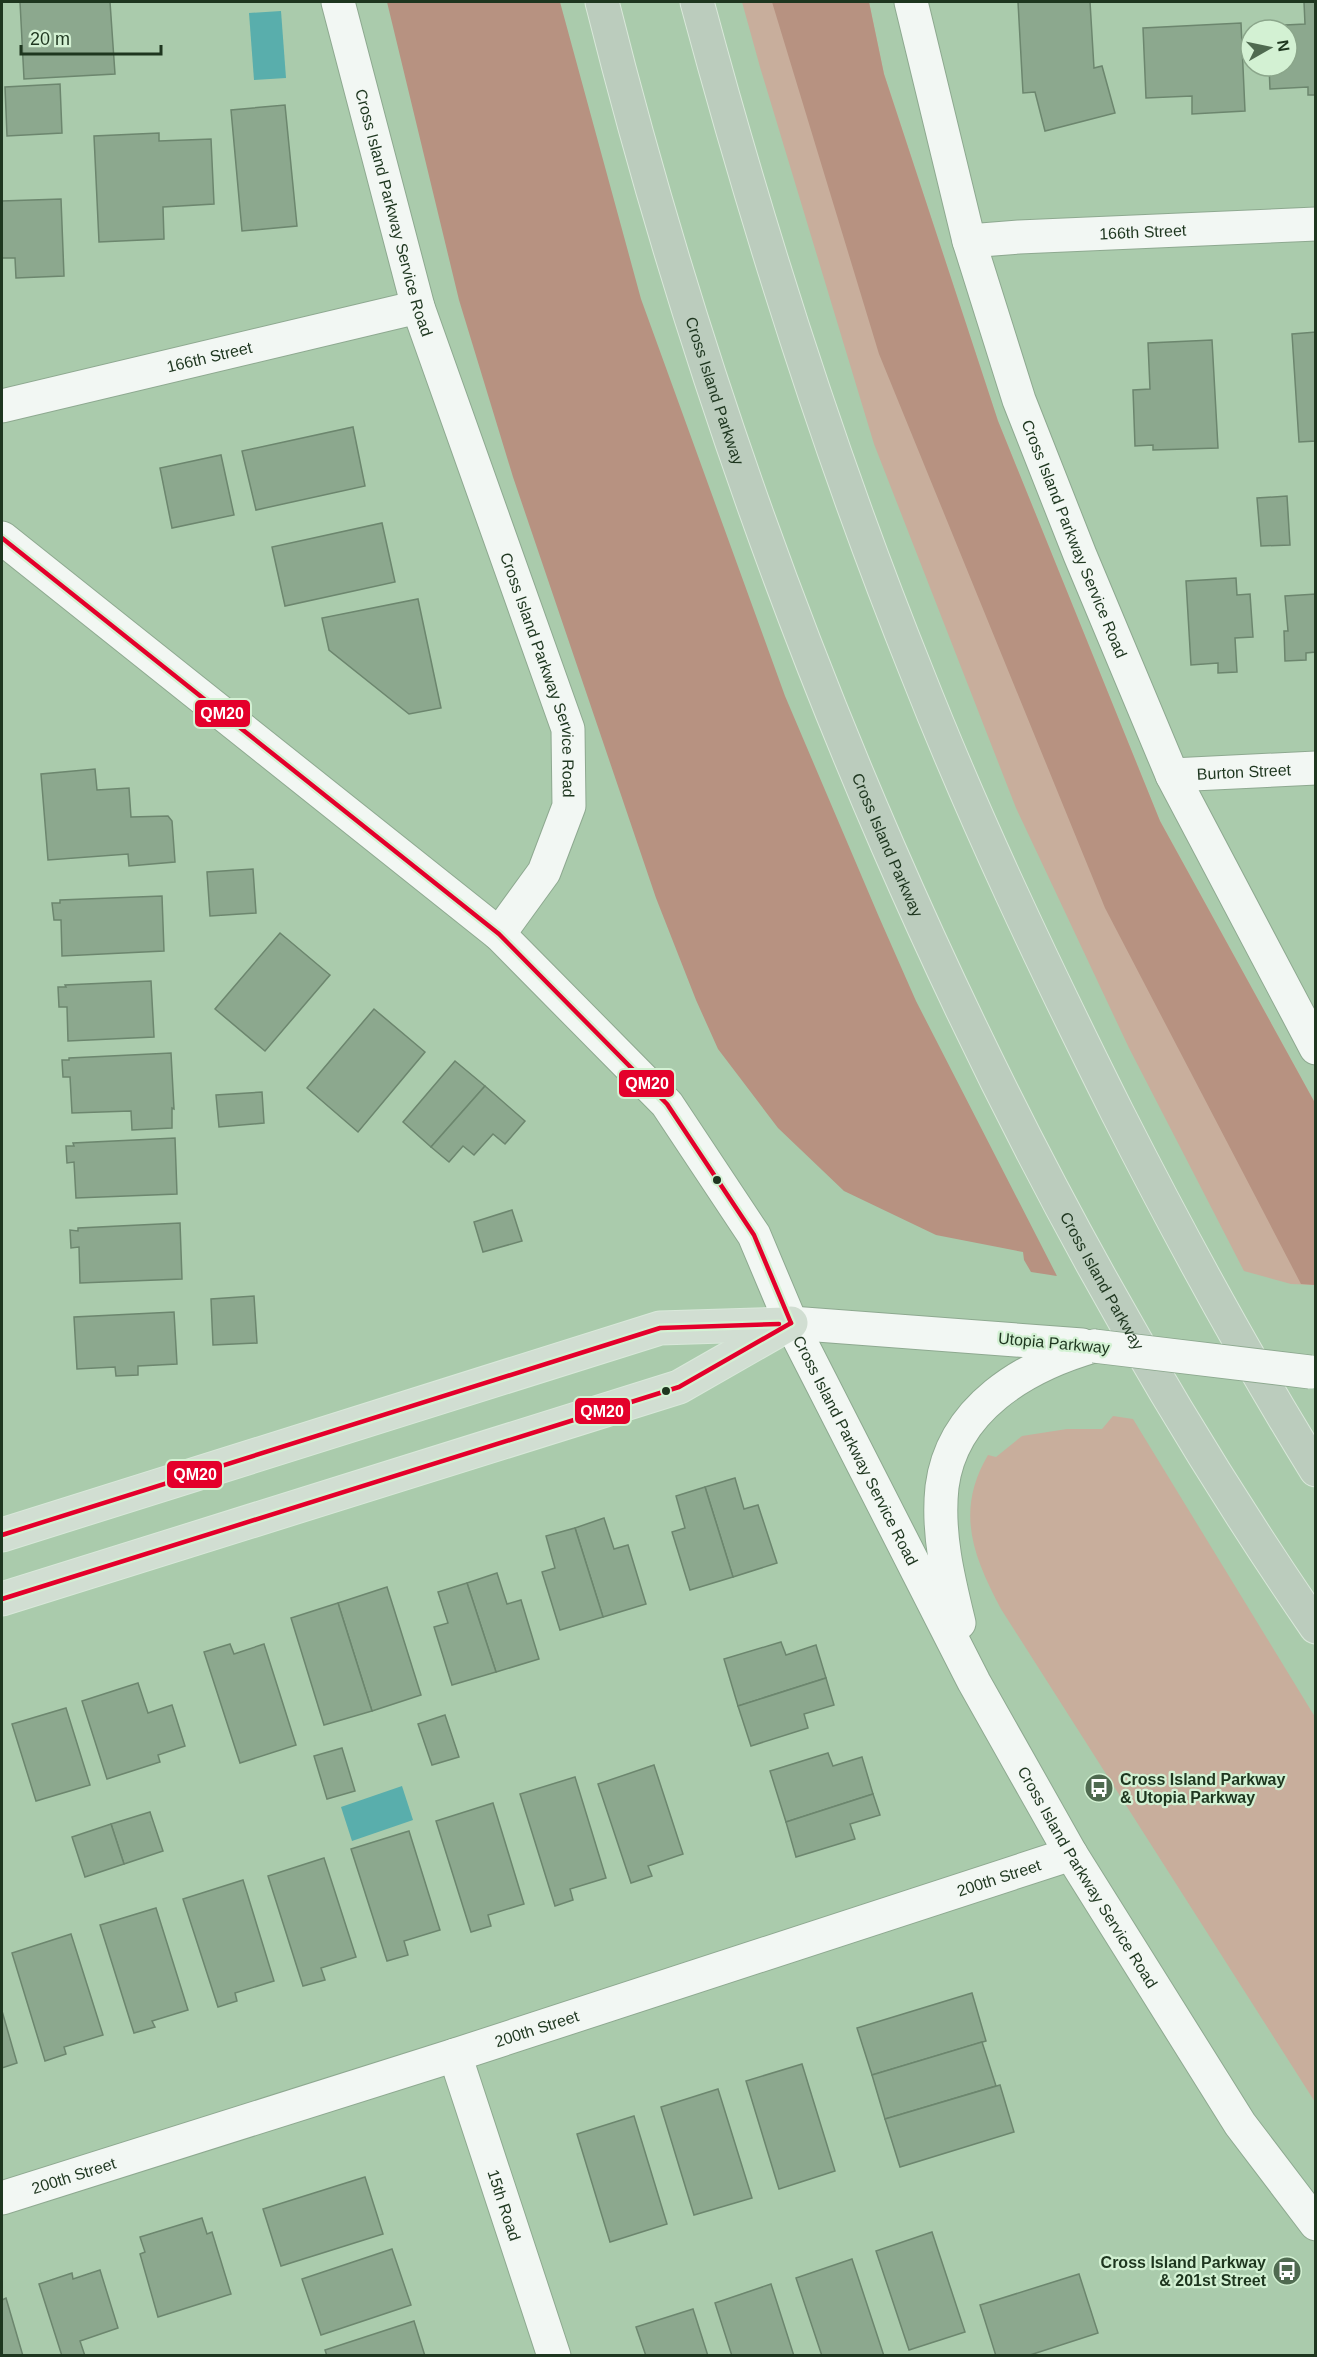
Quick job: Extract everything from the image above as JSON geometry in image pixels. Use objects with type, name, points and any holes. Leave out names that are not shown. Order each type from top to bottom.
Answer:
[{"type":"highway","name":"Cross Island Parkway","points":[[602,2],[620,73],[688,307],[758,515],[834,715],[925,927],[1002,1088],[1084,1248],[1204,1458],[1316,1627]]},
{"type":"highway","points":[[697,2],[756,211],[805,369],[880,578],[948,748],[1050,976],[1123,1123],[1240,1343],[1316,1470]]},
{"type":"highway","points":[[1204,1458],[1316,1642]]},
{"type":"main road","name":"Utopia Parkway","points":[[2,1535],[660,1328],[791,1323]]},
{"type":"main road","points":[[2,1599],[679,1387],[791,1323]]},
{"type":"street","name":"Cross Island Parkway Service Road","points":[[338,2],[418,307],[568,729],[570,806],[544,872],[499,934],[667,1104],[754,1235],[791,1323],[974,1682],[1071,1854],[1240,2124],[1316,2224]]},
{"type":"street","name":"Cross Island Parkway Service Road","points":[[911,2],[969,241],[1019,400],[1080,555],[1173,775],[1316,1048]]},
{"type":"street","name":"166th Street","points":[[969,241],[1031,236],[1316,224]]},
{"type":"street","name":"166th Street","points":[[2,406],[418,307]]},
{"type":"street","points":[[2,538],[499,934]]},
{"type":"street","name":"Burton Street","points":[[1173,775],[1316,768]]},
{"type":"street","name":"Utopia Parkway","points":[[791,1323],[1094,1346],[1313,1372]]},
{"type":"street","points":[[974,1682],[949,1583],[943,1544],[942,1486],[950,1459],[960,1436],[973,1417],[1008,1384],[1056,1359],[1094,1346]]},
{"type":"street","name":"200th Street","points":[[2,2198],[455,2055],[1071,1854]]},
{"type":"street","name":"15th Road","points":[[455,2055],[554,2355]]},
{"type":"shaded area","points":[[387,2],[560,2],[641,299],[785,696],[916,1001],[1057,1276],[1031,1272],[1024,1260],[1023,1252],[936,1235],[844,1191],[778,1128],[718,1049],[656,898],[513,477],[459,300]]},
{"type":"shaded area","points":[[742,2],[869,2],[884,74],[998,421],[1160,821],[1315,1103],[1315,1285],[1291,1284],[1244,1271],[1129,1048],[1016,808],[874,444]]},
{"type":"shaded area","points":[[772,2],[869,2],[884,74],[998,421],[1160,821],[1315,1103],[1315,1285],[1301,1284],[1105,908],[879,354]]},
{"type":"shaded area","points":[[1113,1416],[1133,1419],[1315,1717],[1315,2102],[1001,1609],[976,1552],[970,1514],[972,1495],[988,1455],[996,1457],[1022,1436],[1067,1429],[1102,1429]]},
{"type":"water","points":[[281,11],[286,78],[254,80],[249,13]]},
{"type":"water","points":[[402,1786],[413,1820],[352,1841],[341,1807]]},
{"type":"building","points":[[20,2],[110,2],[115,74],[24,79]]},
{"type":"building","points":[[1018,2],[1090,2],[1094,68],[1102,66],[1115,113],[1045,131],[1035,92],[1023,93]]},
{"type":"building","points":[[1304,2],[1316,2],[1316,95],[1308,95],[1308,87],[1270,89],[1270,78],[1299,78],[1299,24],[1305,24]]},
{"type":"building","points":[[1239,23],[1239,78],[1244,78],[1245,111],[1192,114],[1192,96],[1146,98],[1143,28]]},
{"type":"building","points":[[60,84],[62,133],[7,136],[5,87]]},
{"type":"building","points":[[285,105],[297,226],[242,231],[231,110]]},
{"type":"building","points":[[159,133],[159,141],[211,139],[214,204],[163,207],[164,239],[99,242],[94,136]]},
{"type":"building","points":[[61,199],[64,276],[16,278],[15,258],[2,258],[2,201]]},
{"type":"building","points":[[1316,332],[1316,441],[1299,442],[1292,334]]},
{"type":"building","points":[[1212,340],[1218,448],[1153,450],[1153,445],[1135,446],[1133,390],[1150,389],[1148,343]]},
{"type":"building","points":[[353,427],[365,486],[256,510],[242,451]]},
{"type":"building","points":[[221,455],[234,515],[172,528],[160,468]]},
{"type":"building","points":[[1287,496],[1290,545],[1261,546],[1257,498]]},
{"type":"building","points":[[382,523],[395,582],[285,606],[272,547]]},
{"type":"building","points":[[1236,578],[1237,595],[1250,594],[1253,637],[1235,638],[1237,672],[1218,673],[1218,663],[1191,665],[1186,581]]},
{"type":"building","points":[[1316,594],[1316,652],[1306,653],[1306,660],[1285,661],[1284,631],[1288,631],[1285,596]]},
{"type":"building","points":[[418,599],[441,708],[409,714],[329,650],[322,618]]},
{"type":"building","points":[[95,769],[97,790],[129,788],[131,817],[168,816],[172,821],[175,862],[129,866],[128,854],[48,860],[41,774]]},
{"type":"building","points":[[253,869],[256,913],[210,916],[207,872]]},
{"type":"building","points":[[162,896],[164,951],[62,956],[61,920],[54,920],[52,903],[60,903],[60,900]]},
{"type":"building","points":[[280,933],[330,975],[265,1051],[215,1009]]},
{"type":"building","points":[[151,981],[154,1037],[68,1041],[67,1007],[59,1007],[58,987]]},
{"type":"building","points":[[374,1009],[425,1052],[358,1132],[307,1088]]},
{"type":"building","points":[[171,1053],[174,1109],[172,1108],[172,1128],[132,1130],[131,1111],[72,1113],[70,1077],[63,1077],[62,1060]]},
{"type":"building","points":[[455,1061],[485,1086],[431,1147],[403,1122]]},
{"type":"building","points":[[485,1086],[525,1121],[505,1144],[493,1134],[474,1155],[463,1146],[449,1162],[431,1147]]},
{"type":"building","points":[[262,1092],[264,1123],[219,1127],[216,1095]]},
{"type":"building","points":[[175,1138],[177,1194],[76,1198],[74,1162],[67,1163],[66,1146],[74,1146],[73,1143]]},
{"type":"building","points":[[512,1210],[522,1241],[483,1252],[474,1222]]},
{"type":"building","points":[[180,1223],[182,1279],[80,1283],[79,1247],[71,1248],[70,1230]]},
{"type":"building","points":[[254,1296],[257,1343],[213,1345],[211,1299]]},
{"type":"building","points":[[174,1312],[177,1364],[138,1366],[138,1375],[116,1376],[115,1367],[77,1369],[74,1317]]},
{"type":"building","points":[[735,1478],[744,1509],[758,1505],[777,1563],[733,1577],[705,1487]]},
{"type":"building","points":[[705,1487],[733,1577],[690,1590],[672,1532],[685,1528],[676,1496]]},
{"type":"building","points":[[604,1518],[614,1549],[628,1545],[646,1604],[603,1617],[575,1528]]},
{"type":"building","points":[[575,1528],[603,1617],[560,1630],[542,1572],[555,1568],[546,1536]]},
{"type":"building","points":[[497,1573],[507,1604],[521,1600],[539,1659],[496,1672],[467,1583]]},
{"type":"building","points":[[467,1583],[496,1672],[452,1685],[434,1627],[448,1623],[438,1592]]},
{"type":"building","points":[[387,1587],[421,1695],[372,1711],[338,1603]]},
{"type":"building","points":[[338,1603],[372,1711],[324,1725],[291,1618]]},
{"type":"building","points":[[781,1642],[786,1655],[816,1645],[826,1678],[738,1706],[724,1659]]},
{"type":"building","points":[[230,1644],[234,1654],[264,1644],[296,1745],[240,1763],[204,1652]]},
{"type":"building","points":[[826,1678],[834,1705],[804,1714],[808,1728],[751,1746],[738,1706]]},
{"type":"building","points":[[138,1683],[148,1713],[172,1705],[185,1746],[158,1755],[160,1762],[107,1779],[82,1701]]},
{"type":"building","points":[[66,1708],[90,1785],[36,1801],[12,1724]]},
{"type":"building","points":[[445,1715],[459,1757],[432,1765],[418,1724]]},
{"type":"building","points":[[342,1748],[355,1791],[327,1799],[314,1756]]},
{"type":"building","points":[[828,1753],[833,1766],[862,1757],[873,1794],[786,1822],[770,1771]]},
{"type":"building","points":[[654,1765],[683,1854],[648,1866],[652,1876],[631,1883],[598,1784]]},
{"type":"building","points":[[575,1777],[606,1878],[570,1889],[573,1900],[555,1906],[520,1794]]},
{"type":"building","points":[[873,1794],[880,1815],[850,1824],[855,1839],[796,1857],[786,1822]]},
{"type":"building","points":[[493,1803],[524,1904],[488,1915],[491,1926],[471,1932],[436,1821]]},
{"type":"building","points":[[150,1812],[163,1851],[124,1864],[111,1824]]},
{"type":"building","points":[[111,1824],[124,1864],[85,1877],[72,1837]]},
{"type":"building","points":[[409,1831],[440,1930],[404,1941],[408,1955],[387,1961],[351,1849]]},
{"type":"building","points":[[324,1858],[356,1957],[321,1968],[325,1980],[303,1986],[268,1876]]},
{"type":"building","points":[[243,1880],[274,1981],[235,1993],[237,2001],[218,2007],[183,1899]]},
{"type":"building","points":[[156,1908],[188,2010],[152,2021],[155,2027],[134,2033],[100,1925]]},
{"type":"building","points":[[71,1934],[103,2035],[64,2047],[66,2054],[45,2061],[12,1953]]},
{"type":"building","points":[[972,1993],[986,2041],[872,2075],[857,2028]]},
{"type":"building","points":[[2,2011],[17,2063],[2,2068]]},
{"type":"building","points":[[982,2042],[996,2086],[885,2119],[872,2075]]},
{"type":"building","points":[[802,2064],[835,2171],[779,2189],[746,2081]]},
{"type":"building","points":[[1000,2085],[1014,2132],[900,2167],[885,2119]]},
{"type":"building","points":[[718,2089],[752,2198],[694,2215],[661,2107]]},
{"type":"building","points":[[634,2116],[667,2224],[610,2242],[577,2134]]},
{"type":"building","points":[[365,2177],[383,2234],[281,2266],[263,2209]]},
{"type":"building","points":[[202,2218],[207,2234],[212,2232],[231,2294],[158,2317],[140,2254],[145,2252],[140,2237]]},
{"type":"building","points":[[932,2232],[965,2332],[909,2350],[876,2251]]},
{"type":"building","points":[[392,2249],[411,2305],[321,2335],[302,2279]]},
{"type":"building","points":[[852,2259],[884,2356],[822,2356],[796,2278]]},
{"type":"building","points":[[100,2270],[118,2328],[80,2341],[85,2356],[62,2356],[39,2284],[72,2273],[73,2279]]},
{"type":"building","points":[[1079,2274],[1098,2333],[1027,2356],[996,2356],[980,2305]]},
{"type":"building","points":[[771,2284],[794,2356],[732,2356],[715,2303]]},
{"type":"building","points":[[6,2298],[23,2356],[2,2356],[2,2300]]},
{"type":"building","points":[[693,2309],[708,2356],[646,2356],[636,2327]]},
{"type":"building","points":[[414,2321],[425,2356],[327,2356],[325,2350]]},
{"type":"transit line","name":"QM20","points":[[2,538],[499,934],[667,1104],[754,1235],[791,1323]]},
{"type":"transit line","name":"QM20","points":[[2,1599],[679,1387],[791,1323]]},
{"type":"transit line","name":"QM20","points":[[2,1535],[660,1328],[779,1324]]},
{"type":"place","name":"Cross Island Parkway & Utopia Parkway","points":[[1099,1788]]},
{"type":"place","name":"Cross Island Parkway & 201st Street","points":[[1287,2271]]}]
